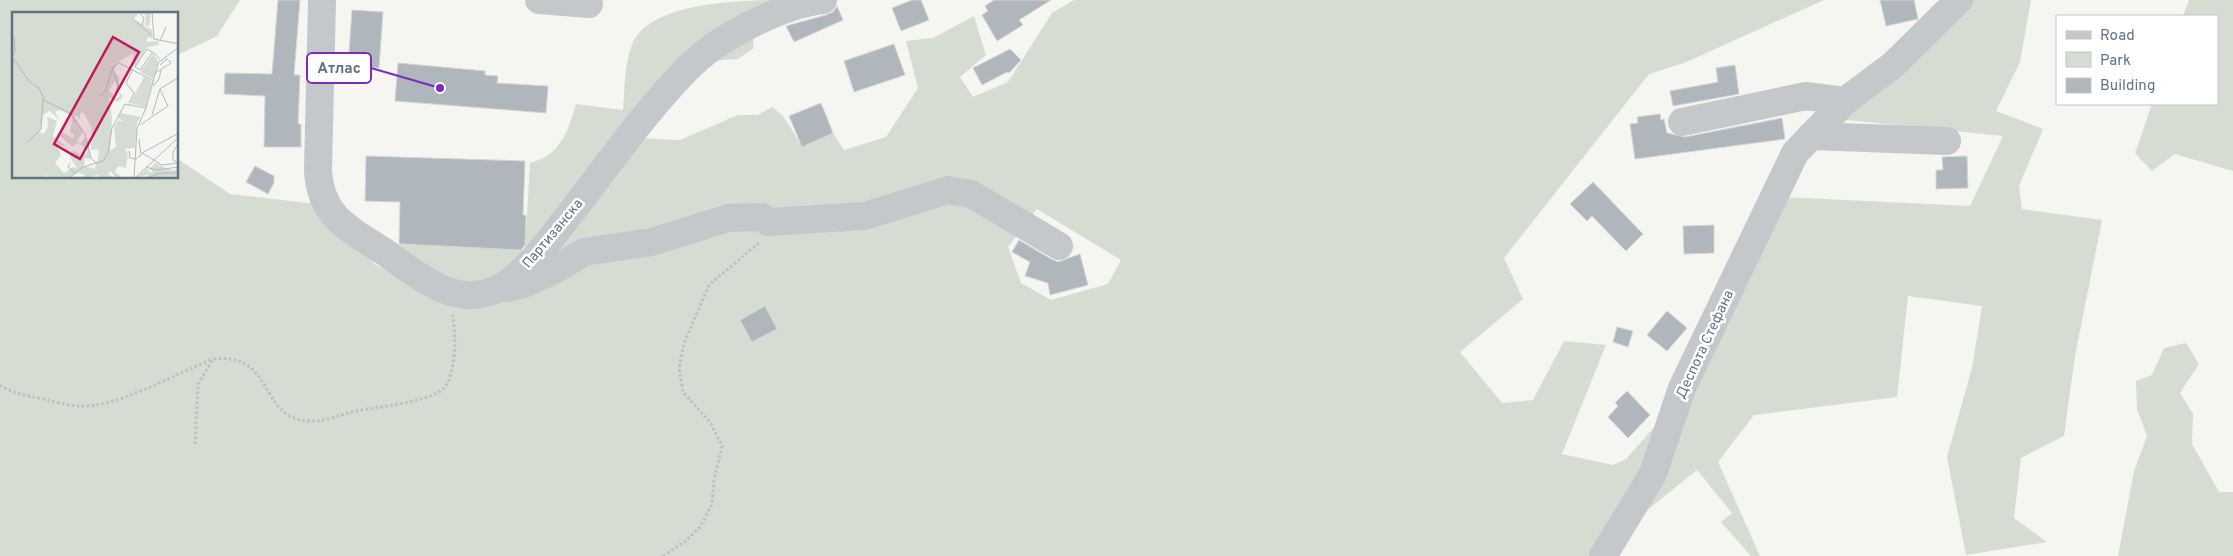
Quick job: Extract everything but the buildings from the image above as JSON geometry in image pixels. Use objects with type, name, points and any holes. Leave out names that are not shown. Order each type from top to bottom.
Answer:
[{"type":"street","name":"Партизанска","points":[[322,0],[318,171],[319,187],[324,202],[346,226],[437,286],[466,295],[496,290],[506,284],[544,246],[638,126],[687,69],[713,47],[737,31],[789,9],[812,1],[823,0]]},
{"type":"street","points":[[540,0],[590,4]]},
{"type":"street","name":"Деспота Стефана","points":[[1603,556],[1653,474],[1682,388],[1795,153],[1845,101],[1892,65],[1959,0]]},
{"type":"street","points":[[1682,122],[1806,96],[1845,101]]},
{"type":"street","points":[[1811,136],[1947,141]]},
{"type":"street","points":[[496,290],[524,284],[556,269],[584,252],[652,242],[728,218],[762,217],[768,222],[865,216],[948,190],[972,194],[1059,246]]},
{"type":"path","points":[[663,556],[686,541],[700,527],[712,504],[714,480],[722,446],[710,422],[683,392],[679,368],[684,343],[709,285],[760,242],[769,231],[768,222]]},
{"type":"path","points":[[0,385],[14,394],[79,406],[106,402],[140,392],[184,370],[213,359],[230,357],[242,361],[257,374],[284,413],[300,420],[318,421],[354,411],[427,398],[444,388],[453,367],[453,319],[448,302],[437,286]]},
{"type":"path","points":[[195,444],[198,384],[213,359]]},
{"type":"green space","points":[[0,0],[240,0],[217,36],[179,55],[179,12],[12,12],[12,179],[179,179],[179,160],[230,194],[317,204],[338,229],[376,265],[432,292],[399,244],[525,250],[530,163],[554,151],[563,139],[576,104],[623,110],[626,67],[633,42],[644,28],[660,18],[681,10],[703,5],[727,2],[790,0],[754,31],[753,49],[738,59],[707,61],[634,138],[680,140],[738,115],[758,115],[772,107],[783,116],[802,146],[833,133],[844,150],[886,137],[918,88],[906,41],[933,38],[974,16],[986,55],[960,77],[973,97],[1008,82],[1052,13],[1074,0],[1824,0],[1684,63],[1649,74],[1504,258],[1523,299],[1460,352],[1502,403],[1533,400],[1564,341],[1606,345],[1562,454],[1613,465],[1626,459],[1669,410],[1783,197],[1970,206],[2003,136],[1837,119],[1960,0],[2031,0],[2020,62],[1996,111],[2043,129],[2019,186],[2022,209],[2102,220],[2075,356],[2064,436],[2021,458],[2014,518],[2047,542],[1966,555],[1947,457],[1972,368],[1982,306],[1908,296],[1897,397],[1754,415],[1718,462],[1760,556],[1751,556],[1721,522],[1732,513],[1697,470],[1624,529],[1613,556],[0,556]],"holes":[[[1037,209],[1121,260],[1108,284],[1051,300],[1021,283],[1008,247]]]},
{"type":"green space","points":[[2189,0],[2233,0],[2233,171],[2175,154],[2152,171],[2135,153],[2152,105],[2218,105],[2218,15],[2183,15]]},
{"type":"green space","points":[[2186,343],[2199,364],[2180,393],[2193,414],[2192,444],[2219,492],[2233,492],[2233,556],[2118,556],[2134,471],[2147,436],[2137,409],[2136,381],[2152,375],[2164,348]]},
{"type":"place","name":"Атлас","points":[[440,88]]}]
